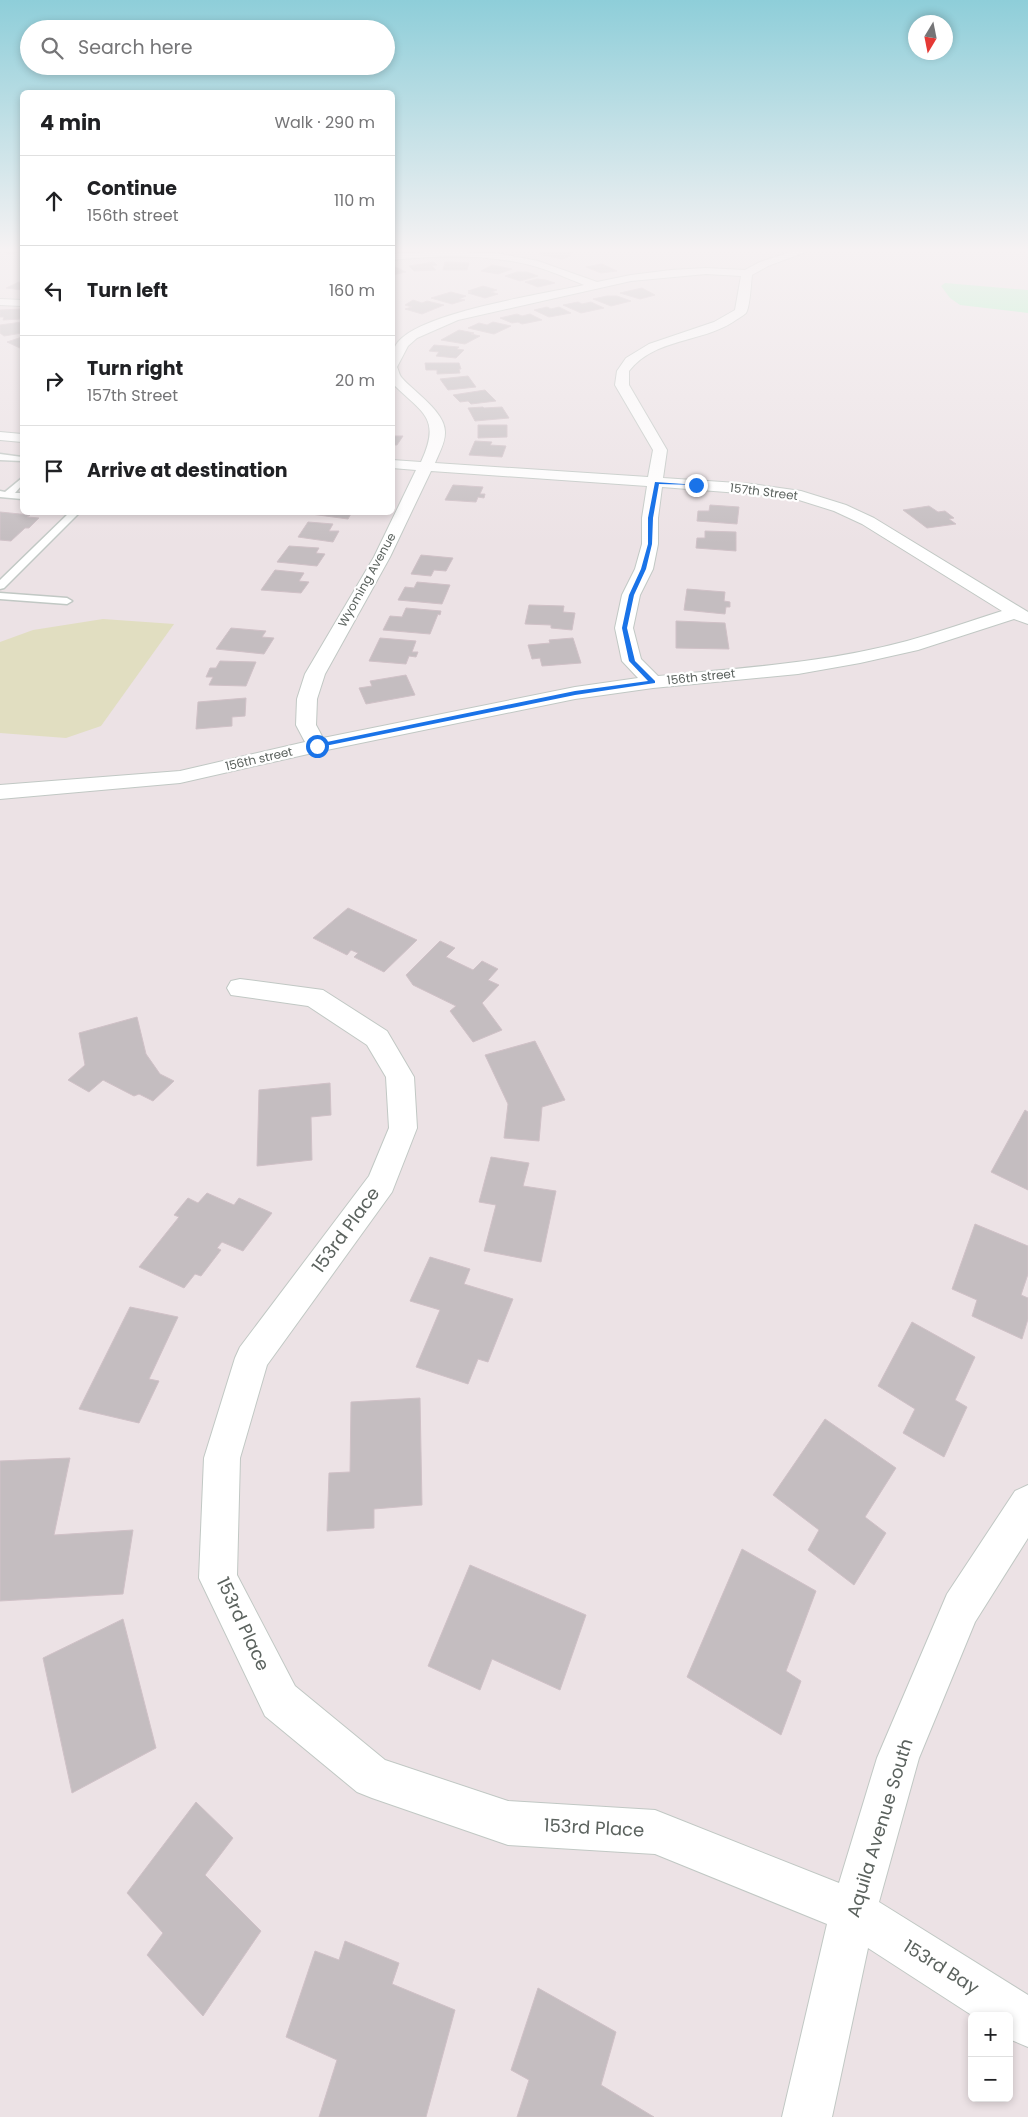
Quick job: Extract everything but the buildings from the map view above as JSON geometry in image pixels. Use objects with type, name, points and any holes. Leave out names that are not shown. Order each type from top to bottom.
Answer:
[{"type":"street","points":[[395,359],[402,347]]},
{"type":"street","points":[[653,682],[632,661],[624,628],[631,595],[644,569],[650,544],[650,518],[657,483],[660,450],[624,390],[622,380],[623,371],[637,356],[655,347]]},
{"type":"street","name":"Wyoming Avenue","points":[[317,746],[306,725],[307,699],[315,674],[382,556],[435,447],[438,436],[438,426],[431,415],[395,378]]},
{"type":"street","points":[[0,436],[20,438]]},
{"type":"street","name":"157th Street","points":[[395,464],[752,489],[801,496],[840,508],[868,521],[1022,616]]},
{"type":"street","name":"156th street","points":[[0,792],[180,777],[317,746],[575,693],[653,682],[798,668],[860,657],[912,646],[1022,616]]},
{"type":"street","name":"153rd Place","points":[[240,988],[314,997],[377,1038],[400,1076],[403,1128],[381,1184],[252,1358],[222,1458],[218,1578],[280,1700],[372,1777],[508,1823],[655,1832],[853,1912]]},
{"type":"street","name":"Aquila Avenue South","points":[[807,2117],[853,1912],[898,1758],[961,1608],[1028,1504]]},
{"type":"street","name":"153rd Bay","points":[[853,1912],[1028,2023]]},
{"type":"lane","points":[[0,457],[20,459]]},
{"type":"lane","points":[[4,495],[20,483]]},
{"type":"lane","points":[[4,495],[20,496]]},
{"type":"lane","points":[[0,586],[73,515]]},
{"type":"lane","points":[[0,596],[67,602]]},
{"type":"shaded area","points":[[103,619],[174,624],[101,726],[66,738],[0,733],[0,642],[33,630]]},
{"type":"route","points":[[317,746],[575,693],[653,682],[632,661],[624,628],[631,595],[644,569],[650,544],[650,518],[657,483],[696,485]]}]
